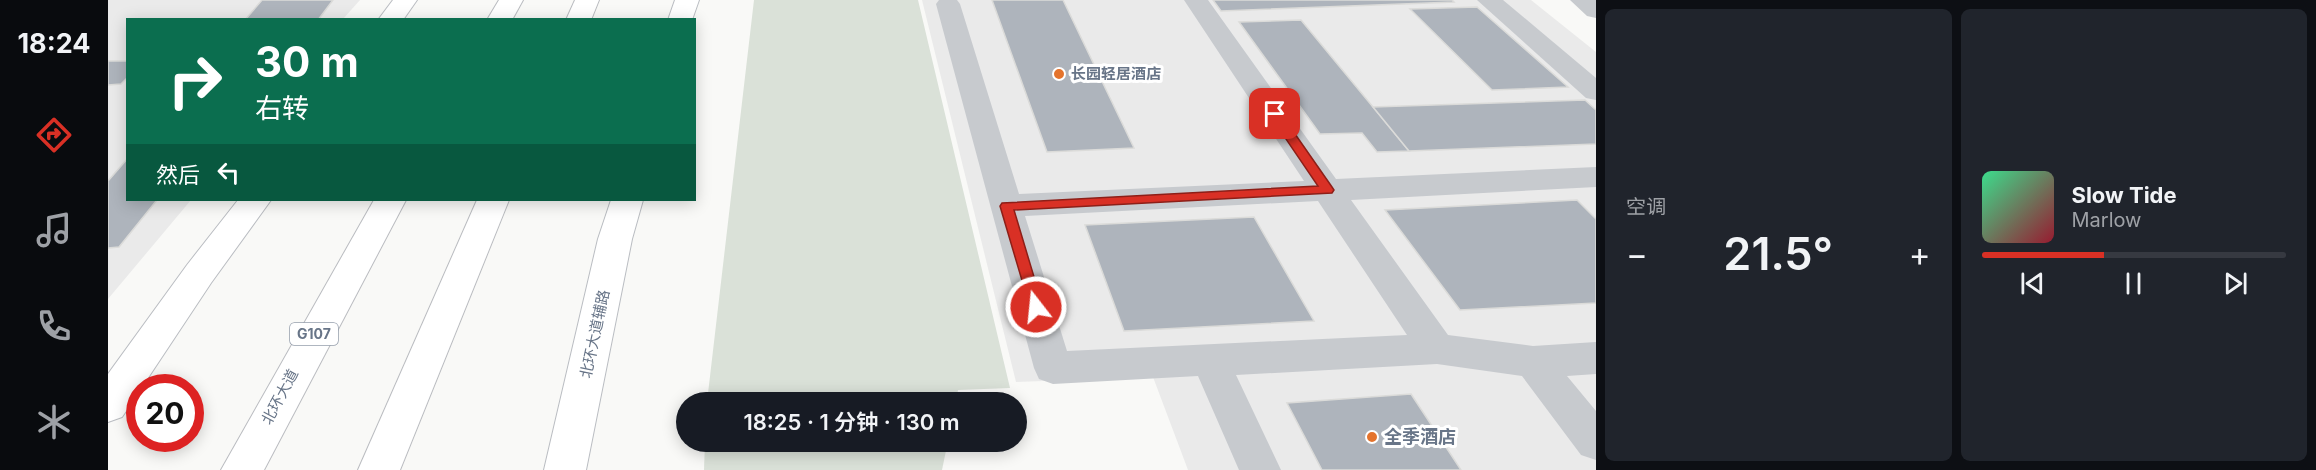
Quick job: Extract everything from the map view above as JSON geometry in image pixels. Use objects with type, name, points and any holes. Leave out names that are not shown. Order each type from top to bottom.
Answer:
[{"type":"main road","points":[[392,18],[405,0]]},
{"type":"main road","points":[[500,18],[511,0]]},
{"type":"main road","points":[[579,18],[587,0]]},
{"type":"main road","points":[[681,18],[687,0]]},
{"type":"main road","points":[[108,405],[198,274],[254,201]]},
{"type":"main road","name":"北环大道","points":[[242,470],[389,201]]},
{"type":"main road","points":[[379,470],[404,406],[493,201]]},
{"type":"main road","name":"北环大道辅路","points":[[566,470],[615,239],[627,201]]},
{"type":"main road","points":[[220,470],[308,346]]},
{"type":"street","points":[[1196,0],[1437,349]]},
{"type":"street","points":[[1489,0],[1596,92]]},
{"type":"street","points":[[1582,0],[1596,11]]},
{"type":"street","points":[[948,4],[1053,368],[1437,349],[1533,362],[1596,358]]},
{"type":"street","points":[[1006,206],[1596,177]]},
{"type":"street","points":[[1210,362],[1260,470]]},
{"type":"street","points":[[1533,362],[1596,442]]},
{"type":"shaded area","points":[[108,0],[360,0],[344,18],[126,18],[126,201],[190,201],[108,299]]},
{"type":"shaded area","points":[[754,0],[918,0],[1010,388],[958,390],[958,392],[708,392]]},
{"type":"shaded area","points":[[922,0],[1531,0],[1596,52],[1596,470],[1188,470],[1153,377],[1016,382]]},
{"type":"shaded area","points":[[705,452],[946,452],[942,470],[704,470]]},
{"type":"building","points":[[262,0],[333,0],[320,18],[247,18]]},
{"type":"building","name":"长园轻居酒店","points":[[992,0],[1063,0],[1134,148],[1047,152]]},
{"type":"building","points":[[1213,0],[1452,0],[1454,2],[1221,11]]},
{"type":"building","points":[[1477,7],[1568,87],[1492,90],[1410,9]]},
{"type":"building","points":[[1301,20],[1409,151],[1377,152],[1362,133],[1320,134],[1239,22]]},
{"type":"building","points":[[108,61],[126,61],[126,79],[121,84],[108,85]]},
{"type":"building","points":[[1585,100],[1596,110],[1596,144],[1409,151],[1373,107]]},
{"type":"building","points":[[126,160],[126,201],[156,201],[119,247],[108,248],[108,181]]},
{"type":"building","points":[[1577,200],[1596,219],[1596,303],[1460,310],[1385,210]]},
{"type":"building","points":[[1254,217],[1314,321],[1124,331],[1085,225]]},
{"type":"building","name":"全季酒店","points":[[1411,394],[1461,470],[1322,470],[1287,403]]},
{"type":"place","name":"长园轻居酒店","points":[[1059,74]]},
{"type":"place","name":"全季酒店","points":[[1372,437]]},
{"type":"route","points":[[1036,307],[1006,206],[1327,190],[1275,114]]}]
